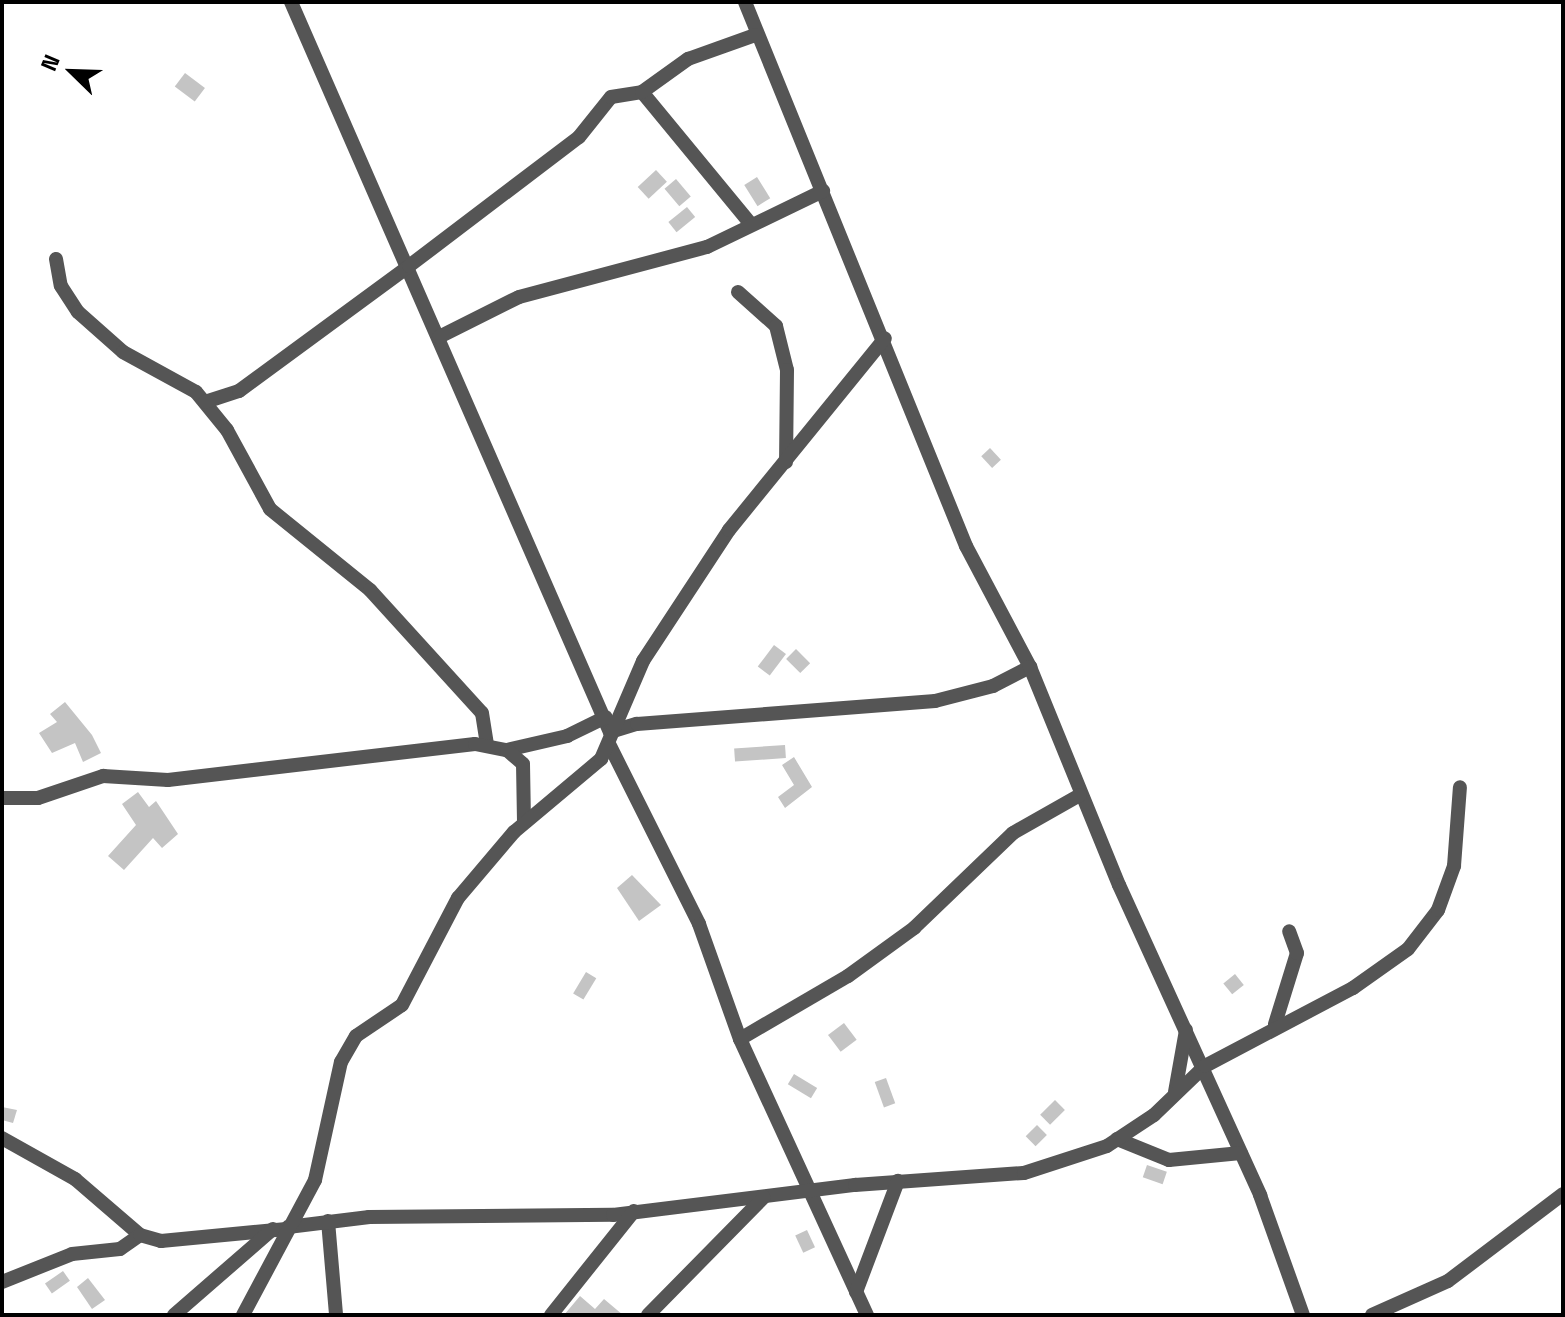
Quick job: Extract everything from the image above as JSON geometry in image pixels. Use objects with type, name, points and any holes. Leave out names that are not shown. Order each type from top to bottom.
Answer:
[{"type":"street","points":[[291,2],[349,144],[409,266],[609,732],[699,924],[740,1039],[867,1315]]},
{"type":"street","points":[[745,2],[755,35],[885,338],[966,546],[1030,667],[1080,795],[1205,1066],[1303,1315]]},
{"type":"street","points":[[205,402],[239,391],[409,266],[579,137],[611,97],[642,92],[699,53],[755,35]]},
{"type":"street","points":[[642,92],[750,223]]},
{"type":"street","points":[[439,337],[519,297],[707,247],[750,223],[823,191]]},
{"type":"street","points":[[56,259],[61,286],[102,337],[205,402],[270,509],[370,590],[482,713],[487,745]]},
{"type":"street","points":[[738,292],[776,326],[787,370],[786,462]]},
{"type":"street","points":[[243,1315],[282,1229],[315,1180],[346,1050],[371,1021],[402,1005],[458,898],[524,821],[589,773],[643,661],[729,530],[885,338]]},
{"type":"street","points":[[507,750],[637,724],[935,701],[993,686],[1030,667]]},
{"type":"street","points":[[2,798],[38,798],[103,776],[168,780],[347,755],[487,745],[507,750],[523,764],[524,821]]},
{"type":"street","points":[[2,1138],[75,1179],[140,1235],[161,1241],[282,1229],[328,1221],[634,1211],[898,1181],[1024,1173],[1117,1139],[1205,1066],[1275,1024],[1353,988],[1428,926],[1454,866],[1460,787]]},
{"type":"street","points":[[740,1039],[848,976],[914,928],[1013,833],[1080,795]]},
{"type":"street","points":[[1275,1024],[1297,953],[1289,931]]},
{"type":"street","points":[[1172,1096],[1186,1029]]},
{"type":"street","points":[[1117,1139],[1169,1160],[1241,1153]]},
{"type":"street","points":[[856,1292],[898,1181]]},
{"type":"street","points":[[1372,1315],[1448,1281],[1563,1194]]},
{"type":"street","points":[[648,1315],[764,1197]]},
{"type":"street","points":[[551,1315],[634,1211]]},
{"type":"street","points":[[328,1221],[336,1315]]},
{"type":"street","points":[[174,1315],[282,1229]]},
{"type":"street","points":[[2,1282],[72,1254],[120,1249],[140,1235]]},
{"type":"building","points":[[185,73],[205,88],[195,102],[175,87]]},
{"type":"building","points":[[656,170],[667,182],[649,199],[638,187]]},
{"type":"building","points":[[757,177],[770,198],[758,206],[744,185]]},
{"type":"building","points":[[676,179],[691,197],[679,206],[665,189]]},
{"type":"building","points":[[687,207],[695,217],[677,232],[668,222]]},
{"type":"building","points":[[990,448],[1001,460],[992,468],[981,456]]},
{"type":"building","points":[[774,645],[786,654],[770,676],[758,667]]},
{"type":"building","points":[[796,649],[810,663],[800,673],[786,659]]},
{"type":"building","points":[[65,702],[92,735],[101,753],[83,762],[75,743],[52,753],[39,733],[57,722],[50,714]]},
{"type":"building","points":[[785,745],[786,758],[735,762],[734,749]]},
{"type":"building","points":[[794,757],[812,787],[785,808],[778,797],[794,785],[782,765]]},
{"type":"building","points":[[138,792],[149,807],[156,801],[178,834],[162,848],[153,838],[124,870],[108,856],[136,825],[122,804]]},
{"type":"building","points":[[632,875],[661,905],[639,921],[617,888]]},
{"type":"building","points":[[586,972],[596,978],[583,1000],[573,993]]},
{"type":"building","points":[[1235,974],[1244,985],[1232,994],[1223,983]]},
{"type":"building","points":[[844,1023],[857,1040],[841,1052],[828,1035]]},
{"type":"building","points":[[794,1074],[817,1088],[811,1098],[788,1084]]},
{"type":"building","points":[[886,1078],[895,1103],[884,1107],[875,1082]]},
{"type":"building","points":[[1055,1100],[1065,1110],[1050,1125],[1040,1115]]},
{"type":"building","points":[[2,1107],[17,1110],[13,1123],[2,1120]]},
{"type":"building","points":[[1037,1125],[1047,1135],[1036,1146],[1026,1136]]},
{"type":"building","points":[[1147,1165],[1167,1172],[1163,1184],[1143,1177]]},
{"type":"building","points":[[807,1230],[815,1247],[803,1253],[795,1235]]},
{"type":"building","points":[[63,1271],[70,1281],[52,1293],[45,1284]]},
{"type":"building","points":[[88,1278],[105,1300],[92,1309],[77,1287]]},
{"type":"building","points":[[580,1296],[595,1309],[604,1299],[623,1315],[564,1315]]}]
